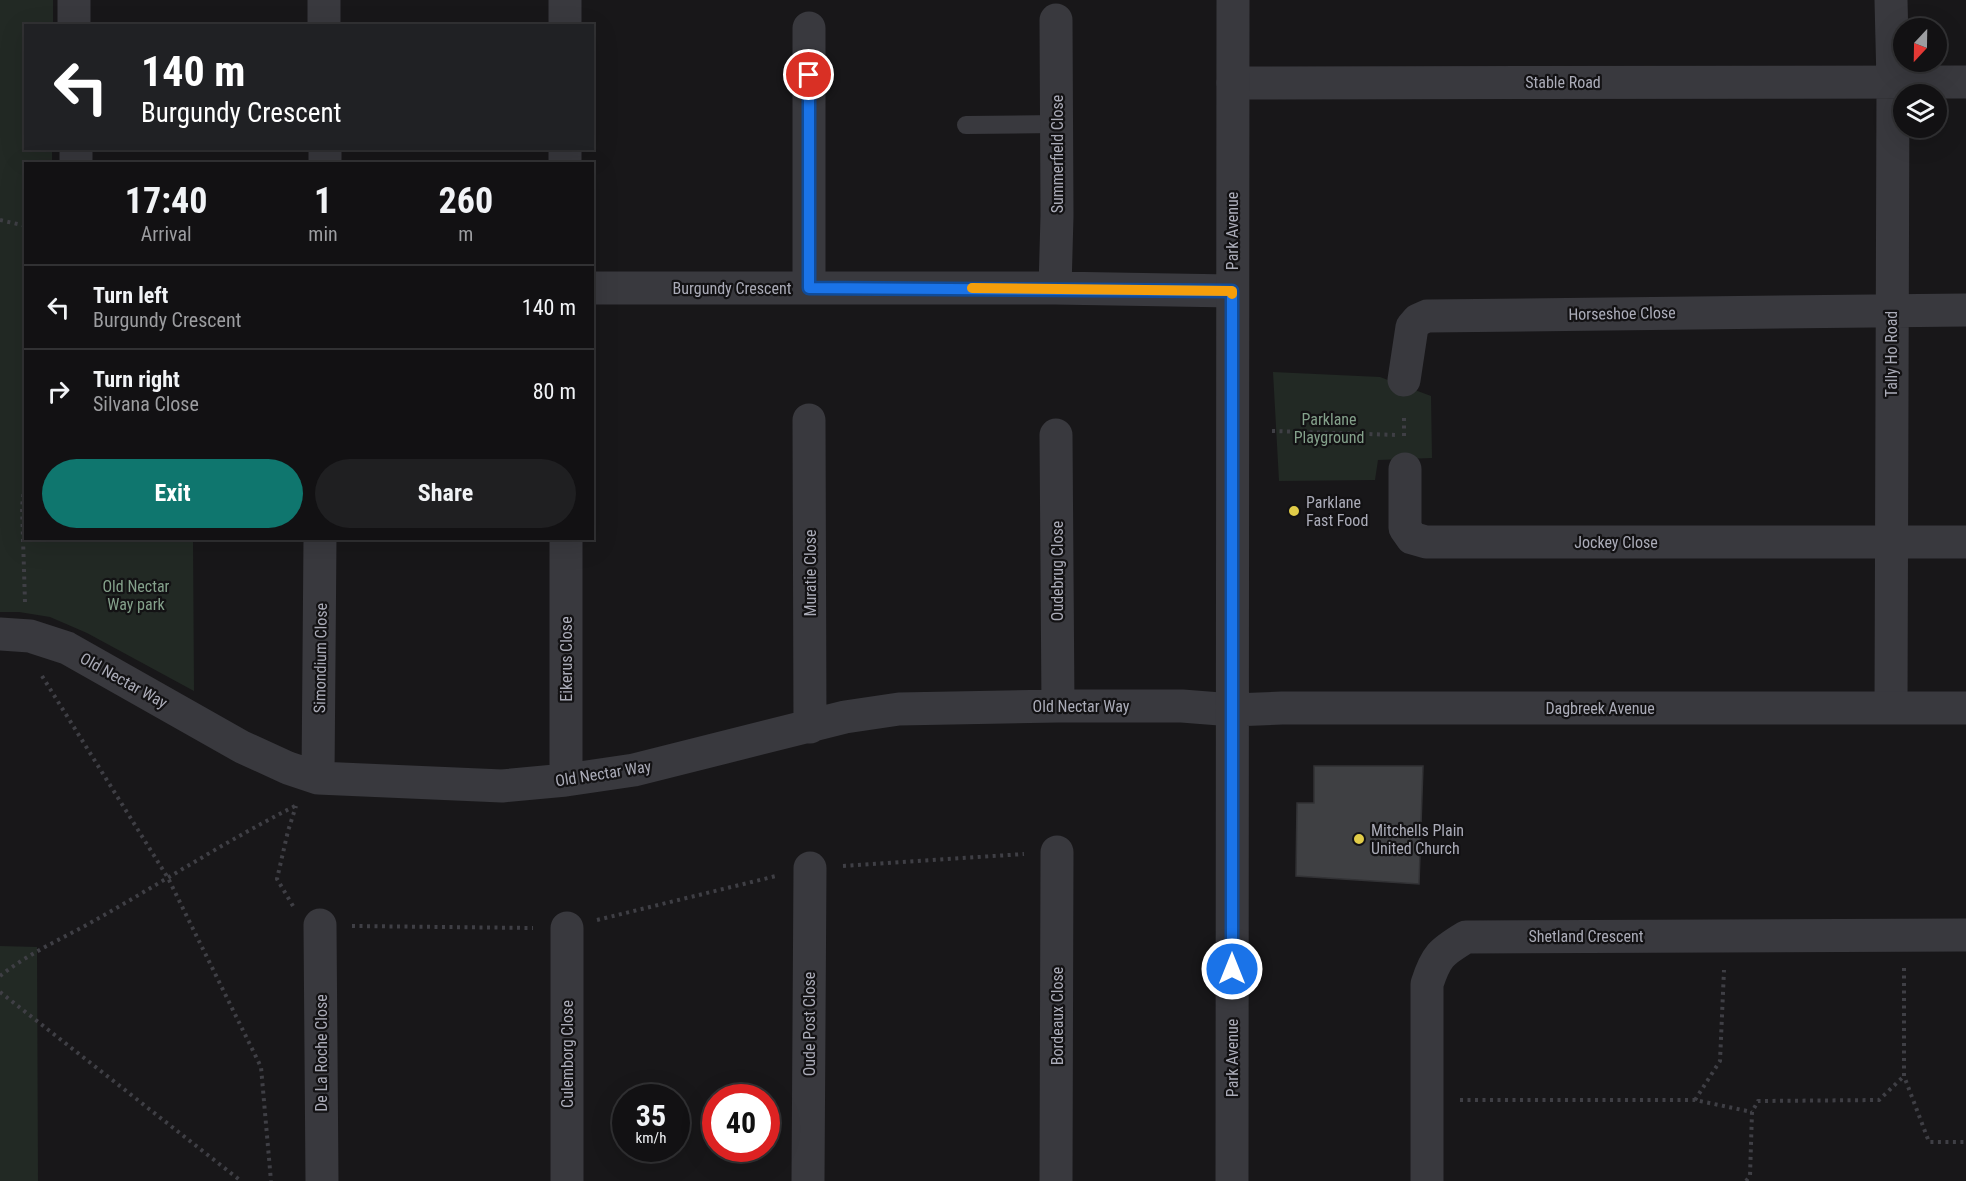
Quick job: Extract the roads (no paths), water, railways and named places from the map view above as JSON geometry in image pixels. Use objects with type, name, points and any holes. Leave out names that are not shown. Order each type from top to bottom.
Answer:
[{"type":"street","points":[[74,0],[74,24]]},
{"type":"street","points":[[324,0],[324,24]]},
{"type":"street","points":[[565,0],[565,24]]},
{"type":"street","name":"Park Avenue","points":[[1232,1181],[1233,0]]},
{"type":"street","name":"Tally Ho Road","points":[[1891,0],[1893,82],[1891,707]]},
{"type":"street","name":"Summerfield Close","points":[[1055,288],[1056,20]]},
{"type":"street","points":[[809,28],[809,288]]},
{"type":"street","name":"Stable Road","points":[[1233,83],[1966,82]]},
{"type":"street","name":"Burgundy Crescent","points":[[594,288],[1055,288],[1232,291]]},
{"type":"street","name":"Horseshoe Close","points":[[1404,380],[1412,327],[1418,320],[1427,316],[1966,310]]},
{"type":"street","name":"Muratie Close","points":[[809,420],[810,727]]},
{"type":"street","name":"Oudebrug Close","points":[[1056,435],[1058,706]]},
{"type":"street","name":"Jockey Close","points":[[1404,469],[1405,528],[1412,538],[1426,542],[1892,542]]},
{"type":"street","name":"Simondium Close","points":[[311,790],[320,540]]},
{"type":"street","name":"Eikerus Close","points":[[566,540],[566,780]]},
{"type":"street","points":[[1892,542],[1966,542]]},
{"type":"street","name":"Old Nectar Way","points":[[15,635],[67,648],[242,747],[288,768],[311,790],[502,786],[566,780],[634,770],[845,717],[899,709],[1182,706],[1233,710]]},
{"type":"street","name":"Dagbreek Avenue","points":[[1233,710],[1282,708],[1966,708]]},
{"type":"street","name":"Bordeaux Close","points":[[1056,1181],[1058,852]]},
{"type":"street","name":"Oude Post Close","points":[[808,1181],[810,868]]},
{"type":"street","name":"De La Roche Close","points":[[320,925],[322,1181]]},
{"type":"street","name":"Culemborg Close","points":[[567,928],[567,1181]]},
{"type":"street","name":"Shetland Crescent","points":[[1427,1181],[1427,984],[1433,965],[1443,951],[1466,937],[1966,935]]},
{"type":"lane","points":[[966,125],[1057,124]]},
{"type":"place","name":"Parklane Fast Food","points":[[1294,511]]},
{"type":"place","name":"Mitchells Plain United Church","points":[[1359,839]]},
{"type":"park label","name":"Parklane Playground","points":[[1329,428]]},
{"type":"park label","name":"Old Nectar Way park","points":[[136,595]]}]
